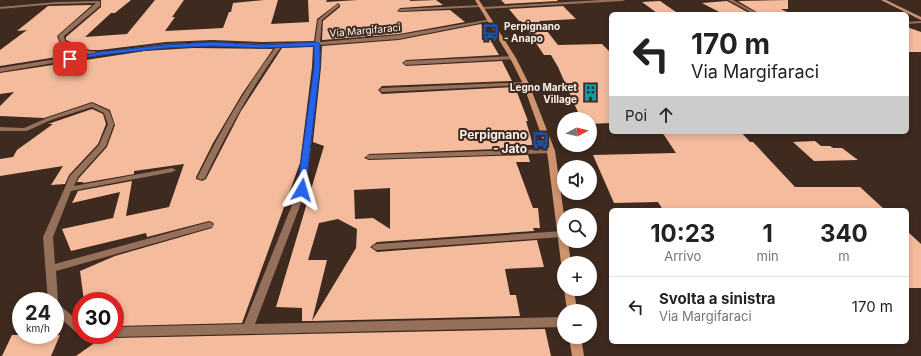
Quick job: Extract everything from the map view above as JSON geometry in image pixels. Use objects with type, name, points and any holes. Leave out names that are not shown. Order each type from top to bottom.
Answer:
[{"type":"street","points":[[477,0],[513,58],[526,84],[551,151],[559,208]]},
{"type":"street","points":[[400,10],[623,0]]},
{"type":"street","points":[[730,0],[753,12]]},
{"type":"street","points":[[883,0],[906,12]]},
{"type":"street","name":"Via Margifaraci","points":[[0,8],[56,3],[98,2],[98,5],[61,36],[63,42],[89,53],[100,54],[166,46],[212,44],[279,46],[399,37],[490,20]]},
{"type":"street","points":[[248,329],[302,190],[317,67],[317,44],[320,20],[337,5]]},
{"type":"street","points":[[909,14],[921,20]]},
{"type":"street","points":[[909,23],[921,20]]},
{"type":"street","points":[[201,178],[246,94],[261,70],[279,46]]},
{"type":"street","points":[[0,70],[100,54]]},
{"type":"street","points":[[406,63],[513,58]]},
{"type":"street","points":[[382,90],[526,84]]},
{"type":"street","points":[[0,129],[25,130],[49,118],[92,106],[107,112],[111,124],[102,146],[74,176],[48,237],[52,292]]},
{"type":"street","points":[[369,157],[551,151]]},
{"type":"street","points":[[69,189],[172,170]]},
{"type":"street","points":[[50,269],[209,226]]},
{"type":"street","points":[[377,247],[557,234]]},
{"type":"street","points":[[64,315],[72,322]]},
{"type":"street","points":[[124,332],[557,322]]},
{"type":"street","points":[[577,344],[578,356]]},
{"type":"building","points":[[101,0],[131,0],[115,13],[111,13],[85,37],[127,34],[155,0],[184,0],[172,17],[175,17],[165,31],[223,28],[229,12],[231,12],[233,3],[264,0],[278,0],[271,24],[309,22],[308,0],[327,0],[326,2],[358,0],[436,0],[443,5],[400,8],[397,11],[450,10],[465,22],[399,34],[322,40],[323,21],[340,7],[338,3],[317,19],[314,41],[262,42],[212,40],[166,42],[90,50],[66,40],[66,37],[101,7]]},
{"type":"building","points":[[501,0],[557,0],[558,1],[505,4]]},
{"type":"building","points":[[788,0],[788,9],[781,9],[787,12],[757,12],[738,1]]},
{"type":"building","points":[[660,1],[676,12],[656,12],[642,2]]},
{"type":"building","points":[[727,1],[747,12],[719,12],[702,3]]},
{"type":"building","points":[[92,5],[57,36],[60,44],[82,53],[0,66],[0,50],[27,30],[17,31],[48,6]]},
{"type":"building","points":[[563,6],[576,19],[539,21],[558,45],[602,44],[609,51],[609,123],[597,124],[597,112],[578,112],[558,67],[551,55],[544,55],[521,21],[519,21],[509,9]]},
{"type":"building","points":[[481,24],[499,55],[406,60],[402,63],[406,66],[502,61],[512,81],[382,86],[378,90],[382,94],[515,87],[528,121],[526,121],[533,145],[525,145],[526,148],[369,154],[364,158],[369,160],[528,155],[530,162],[516,162],[533,208],[538,208],[540,228],[533,228],[534,231],[377,242],[370,247],[377,252],[537,240],[544,267],[505,269],[510,295],[516,295],[520,316],[312,321],[302,321],[302,308],[276,307],[324,146],[313,142],[322,46],[399,40]],"holes":[[[390,188],[390,229],[373,218],[355,219],[354,190]],[[338,219],[357,229],[356,248],[312,321],[327,260],[308,260],[319,223]]]},
{"type":"building","points":[[909,28],[921,32],[921,52],[909,52]]},
{"type":"building","points":[[313,47],[312,67],[300,163],[242,323],[124,326],[124,292],[83,292],[80,271],[115,256],[212,228],[214,224],[209,221],[147,237],[146,233],[71,251],[62,229],[113,218],[120,192],[72,203],[78,191],[132,181],[126,216],[169,207],[184,164],[134,171],[134,174],[83,183],[77,182],[107,147],[115,125],[110,110],[92,102],[44,118],[0,116],[0,106],[14,92],[0,94],[0,73],[145,51],[193,48],[273,49],[242,94],[213,143],[196,177],[196,179],[202,181],[206,179],[241,111],[282,48]]},
{"type":"building","points":[[92,109],[103,114],[106,124],[98,144],[69,175],[65,184],[51,185],[63,166],[0,176],[0,159],[13,157],[17,150],[53,124],[48,124]]},
{"type":"building","points":[[663,134],[743,134],[750,142],[753,142],[795,187],[860,187],[883,208],[662,208],[658,202],[614,203],[597,164],[597,160],[595,160],[593,155],[676,153]]},
{"type":"building","points":[[815,141],[821,146],[842,148],[858,160],[814,161],[793,142]]},
{"type":"building","points":[[909,233],[921,244],[921,288],[909,288]]},
{"type":"building","points":[[545,329],[551,356],[76,356],[93,344],[124,344],[124,338]]},
{"type":"building","points":[[12,335],[12,344],[56,344],[51,356],[2,356]]},
{"type":"place","name":"Perpignano - Anapo","points":[[491,32]]},
{"type":"place","name":"Legno Market Village","points":[[590,93]]},
{"type":"place","name":"Perpignano - Jato","points":[[540,141]]},
{"type":"route","points":[[70,59],[166,46],[212,44],[262,46],[317,44],[317,67],[302,190]]}]
